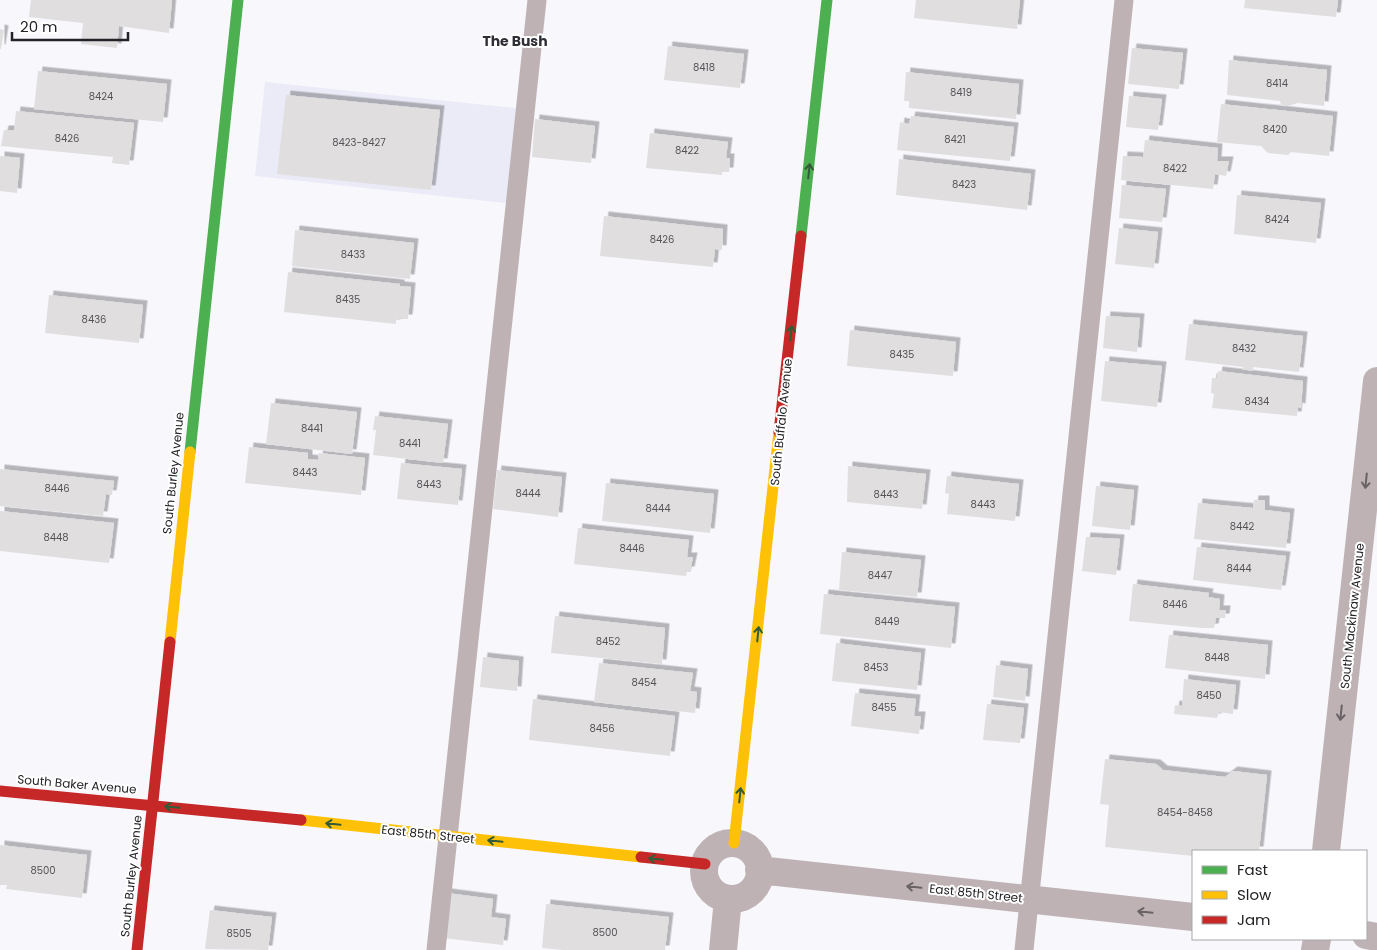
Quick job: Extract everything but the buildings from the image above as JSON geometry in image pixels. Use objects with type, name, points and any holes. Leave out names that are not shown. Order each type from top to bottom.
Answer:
[{"type":"street","name":"South Burley Avenue","points":[[137,950],[238,0]]},
{"type":"street","name":"South Buffalo Avenue","points":[[734,844],[827,0]]},
{"type":"street","name":"South Mackinaw Avenue","points":[[1326,850],[1377,381]]},
{"type":"street","name":"South Baker Avenue","points":[[0,791],[152,805]]},
{"type":"street","name":"East 85th Street","points":[[152,805],[705,864]]},
{"type":"street","points":[[734,844],[742,846],[754,855],[759,870],[756,885],[751,892],[744,896],[728,899],[712,891],[704,874],[705,864],[713,851],[719,846],[734,844]]},
{"type":"street","name":"East 85th Street","points":[[759,870],[1192,917]]},
{"type":"street","points":[[724,950],[728,899]]},
{"type":"lane","points":[[436,950],[537,0]]},
{"type":"lane","points":[[1024,950],[1124,0]]},
{"type":"shaded area","points":[[265,82],[525,109],[515,204],[255,176]]},
{"type":"traffic: fast","points":[[190,452],[238,0]]},
{"type":"traffic: fast","points":[[801,236],[827,0]]},
{"type":"traffic: slow","points":[[734,843],[779,432]]},
{"type":"traffic: slow","points":[[170,642],[190,452]]},
{"type":"traffic: slow","points":[[301,820],[641,857]]},
{"type":"traffic: jam","points":[[779,432],[801,236]]},
{"type":"traffic: jam","points":[[137,950],[170,642]]},
{"type":"traffic: jam","points":[[0,791],[301,820]]},
{"type":"traffic: jam","points":[[641,857],[705,864]]},
{"type":"district","name":"The Bush","points":[[515,41]]}]
